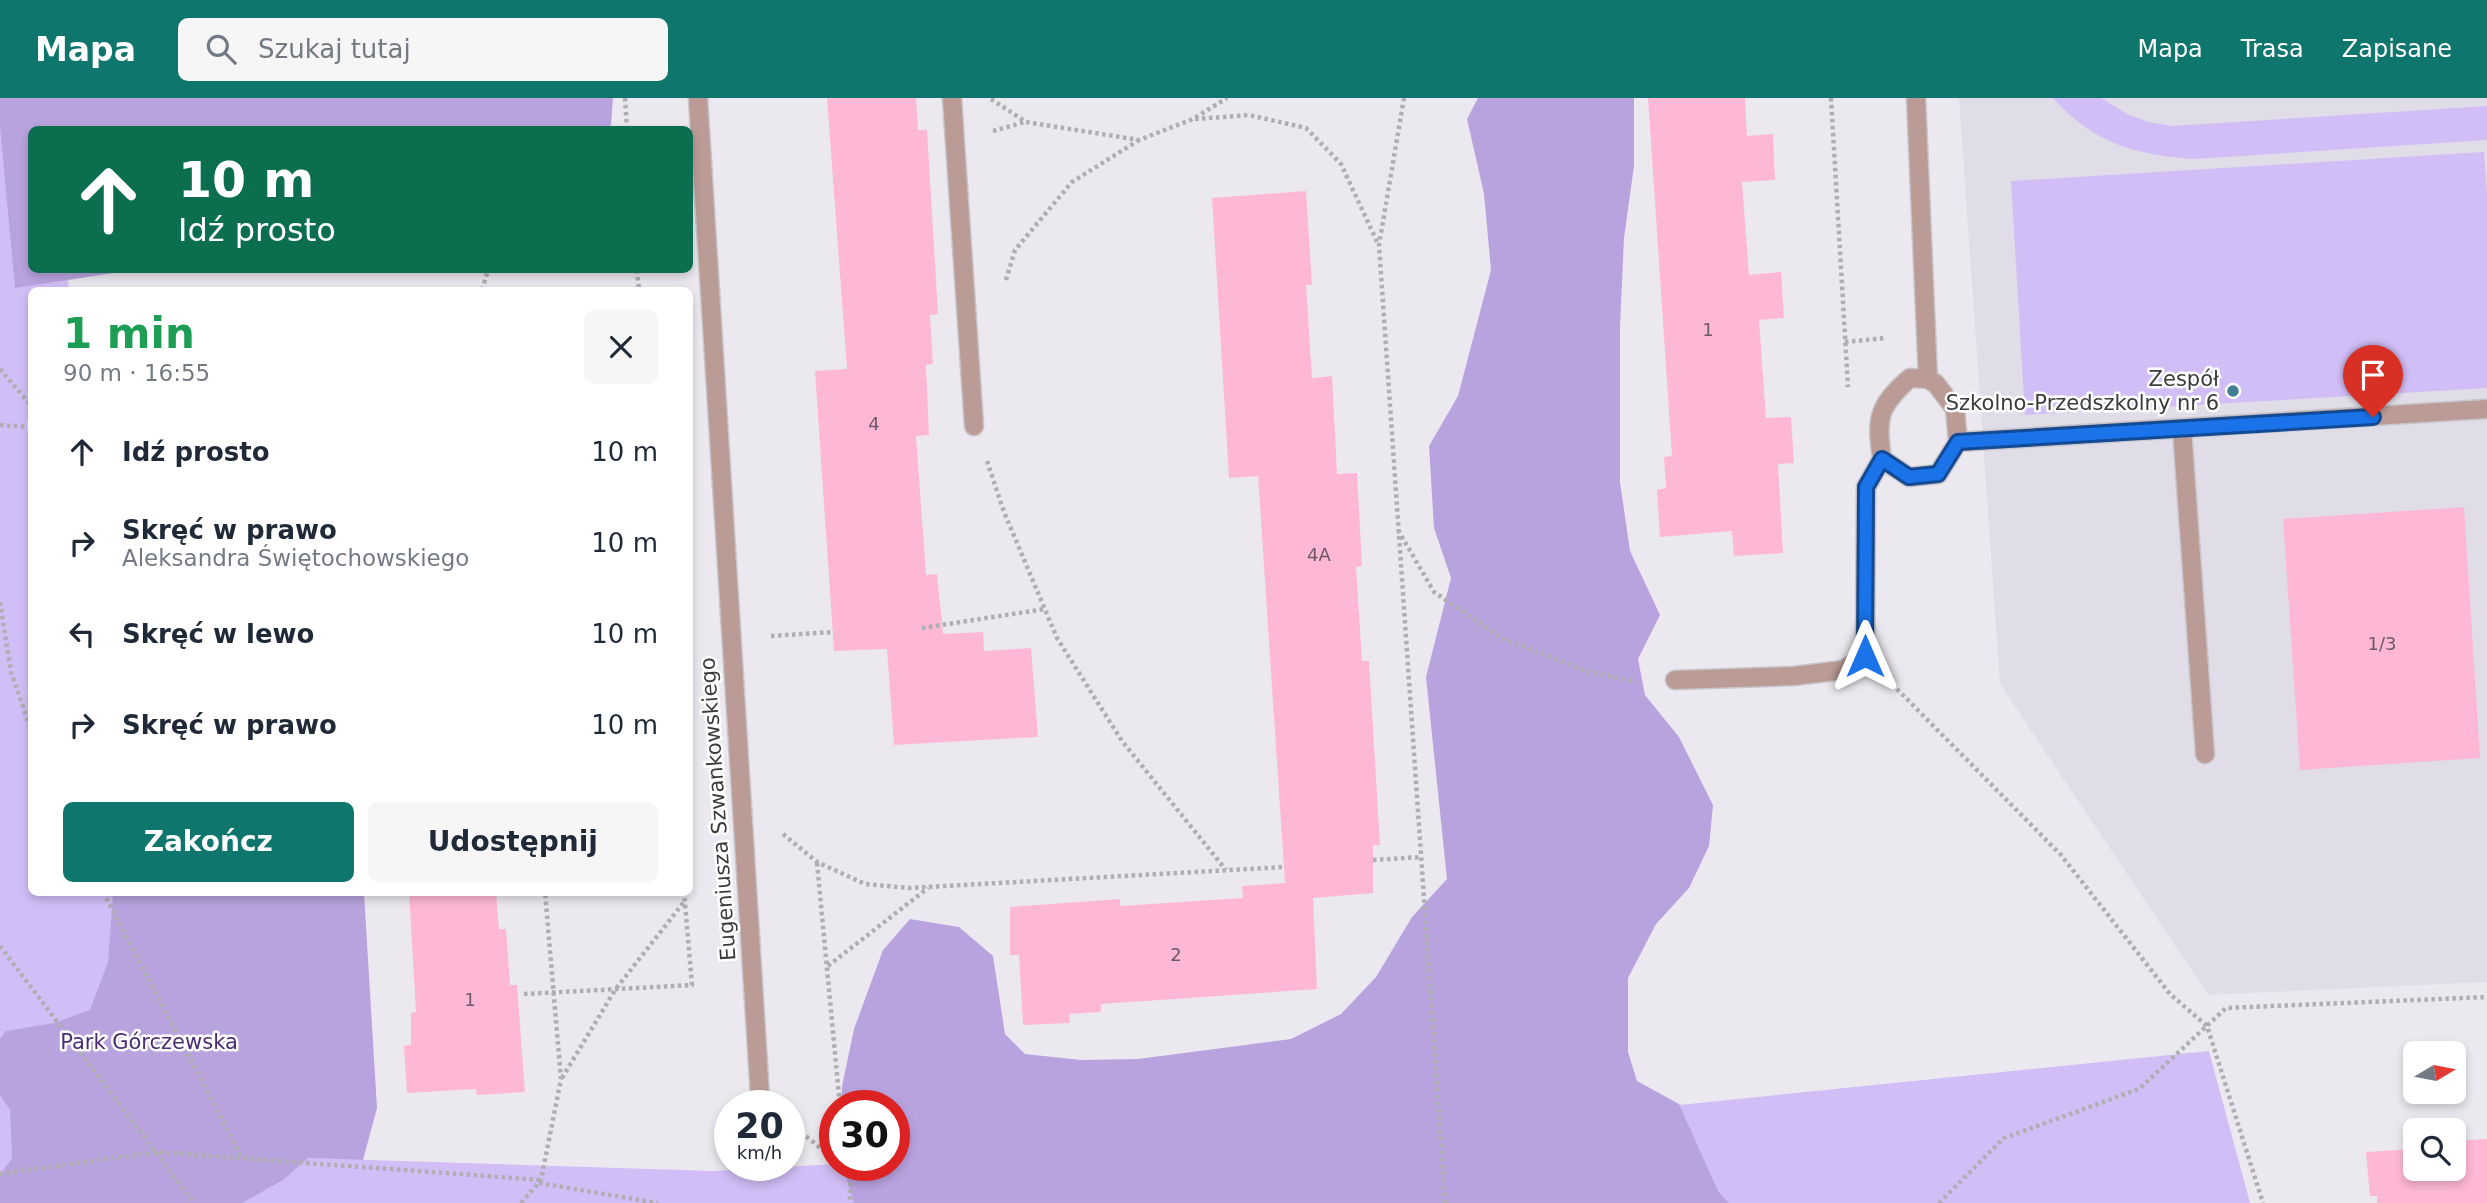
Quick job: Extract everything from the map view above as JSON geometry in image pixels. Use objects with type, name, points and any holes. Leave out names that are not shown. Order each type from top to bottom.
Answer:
[{"type":"street","name":"Eugeniusza Szwankowskiego","points":[[698,98],[760,1090]]},
{"type":"street","points":[[951,98],[974,426]]},
{"type":"street","points":[[1882,459],[1909,477],[1938,474],[1958,442],[1955,409],[1932,381],[1916,98]]},
{"type":"street","points":[[1675,680],[1794,676],[1843,670],[1865,656],[1866,487],[1882,459],[1877,427],[1889,397],[1910,378],[1932,381]]},
{"type":"street","points":[[1958,442],[2487,409]]},
{"type":"street","points":[[2182,429],[2205,754]]},
{"type":"path","points":[[625,98],[627,126]]},
{"type":"path","points":[[989,98],[1026,122],[1139,140]]},
{"type":"path","points":[[1004,284],[1015,250],[1072,182],[1139,140],[1193,119],[1227,98]]},
{"type":"path","points":[[1404,98],[1378,245],[1445,1203]]},
{"type":"path","points":[[1831,98],[1849,390]]},
{"type":"path","points":[[1193,119],[1249,116],[1306,128],[1341,164],[1378,245]]},
{"type":"path","points":[[1845,342],[1892,337]]},
{"type":"path","points":[[0,369],[28,402]]},
{"type":"path","points":[[0,425],[28,427]]},
{"type":"path","points":[[974,426],[1004,512],[1058,638],[1122,741],[1226,870]]},
{"type":"path","points":[[1398,529],[1434,592],[1503,639],[1584,670],[1639,682],[1675,680]]},
{"type":"path","points":[[0,602],[12,672],[28,721]]},
{"type":"path","points":[[922,628],[1045,609]]},
{"type":"path","points":[[767,636],[833,632]]},
{"type":"path","points":[[1865,656],[2061,855],[2170,994],[2207,1026],[2263,1203]]},
{"type":"path","points":[[780,832],[817,862],[865,884],[909,888],[1284,867]]},
{"type":"path","points":[[1373,860],[1420,858]]},
{"type":"path","points":[[817,862],[839,1090]]},
{"type":"path","points":[[828,966],[928,887]]},
{"type":"path","points":[[105,896],[242,1158]]},
{"type":"path","points":[[521,1203],[540,1182],[561,1079],[545,896]]},
{"type":"path","points":[[524,993],[554,994],[692,985],[684,896]]},
{"type":"path","points":[[561,1079],[615,990],[684,901]]},
{"type":"path","points":[[0,946],[194,1203]]},
{"type":"path","points":[[1940,1203],[2004,1138],[2139,1089],[2226,1008],[2487,997]]},
{"type":"path","points":[[805,1135],[819,1147]]},
{"type":"path","points":[[0,1174],[156,1152],[540,1182],[658,1203]]},
{"type":"path","points":[[850,1181],[850,1203]]},
{"type":"shaded area","name":"Zespół Szkolno-Przedszkolny nr 6","points":[[1959,98],[2487,98],[2487,982],[2208,995],[2000,684]]},
{"type":"green space","name":"Park Górczewska","points":[[0,98],[28,126],[28,273],[67,273],[69,287],[28,287],[28,896],[287,896],[308,1158],[714,1171],[714,1181],[805,1181],[805,1166],[819,1165],[819,1181],[910,1181],[910,1165],[1472,1126],[2209,1051],[2250,1203],[0,1203]]},
{"type":"green space","points":[[0,98],[613,98],[610,126],[28,126],[28,273],[113,273],[15,288],[0,126]]},
{"type":"green space","points":[[1478,98],[1634,98],[1634,166],[1624,238],[1620,327],[1620,482],[1630,551],[1660,615],[1638,659],[1645,695],[1679,737],[1713,805],[1709,846],[1689,888],[1656,924],[1628,978],[1628,1052],[1637,1081],[1679,1104],[1718,1191],[1729,1203],[854,1203],[847,1181],[910,1181],[910,1090],[842,1090],[854,1029],[883,950],[910,919],[959,927],[993,956],[1005,1034],[1025,1054],[1081,1060],[1138,1059],[1291,1039],[1341,1014],[1376,977],[1412,917],[1447,879],[1426,677],[1451,578],[1434,528],[1429,446],[1458,396],[1491,270],[1484,194],[1467,119]]},
{"type":"green space","points":[[2053,98],[2101,98],[2129,115],[2172,126],[2487,106],[2487,140],[2195,159],[2173,157],[2117,144],[2084,126]]},
{"type":"green space","points":[[2484,152],[2487,196],[2487,388],[2025,415],[2011,181]]},
{"type":"green space","points":[[113,896],[364,896],[377,1108],[363,1160],[308,1158],[283,1180],[242,1203],[0,1203],[0,1175],[12,1158],[10,1110],[0,1095],[0,1039],[6,1031],[54,1023],[90,1010],[108,962]]},
{"type":"building","points":[[827,98],[916,98],[918,130],[927,130],[938,314],[930,315],[933,364],[926,365],[929,435],[916,436],[926,575],[937,574],[943,634],[983,632],[984,651],[1031,648],[1038,737],[894,745],[887,649],[834,651],[815,371],[847,369]]},
{"type":"building","points":[[1648,98],[1745,98],[1747,136],[1773,134],[1775,180],[1742,182],[1749,275],[1781,272],[1784,318],[1759,320],[1766,418],[1791,417],[1794,463],[1778,464],[1783,553],[1734,556],[1732,531],[1660,537],[1657,490],[1666,488],[1664,457],[1672,456]]},
{"type":"building","points":[[1306,191],[1312,285],[1306,285],[1312,378],[1332,376],[1337,474],[1357,473],[1362,566],[1356,567],[1362,661],[1369,661],[1380,845],[1373,845],[1373,893],[1313,898],[1317,989],[1101,1004],[1101,1012],[1069,1014],[1070,1023],[1023,1025],[1019,955],[1010,955],[1010,907],[1120,899],[1120,906],[1243,898],[1242,886],[1285,883],[1258,476],[1229,478],[1212,198]]},
{"type":"building","points":[[2464,507],[2480,758],[2300,770],[2283,519]]},
{"type":"building","points":[[409,896],[496,896],[499,929],[506,929],[510,985],[517,985],[525,1092],[477,1095],[476,1089],[407,1093],[404,1046],[411,1045],[411,1013],[416,1012]]},
{"type":"building","points":[[2487,1139],[2487,1203],[2377,1203],[2377,1196],[2370,1196],[2366,1152],[2403,1150],[2403,1181],[2466,1181],[2466,1140]]},
{"type":"place","name":"Zespół Szkolno-Przedszkolny nr 6","points":[[2233,391]]},
{"type":"route","points":[[1865,656],[1866,487],[1882,459],[1909,477],[1938,474],[1958,442],[2373,417]]}]
